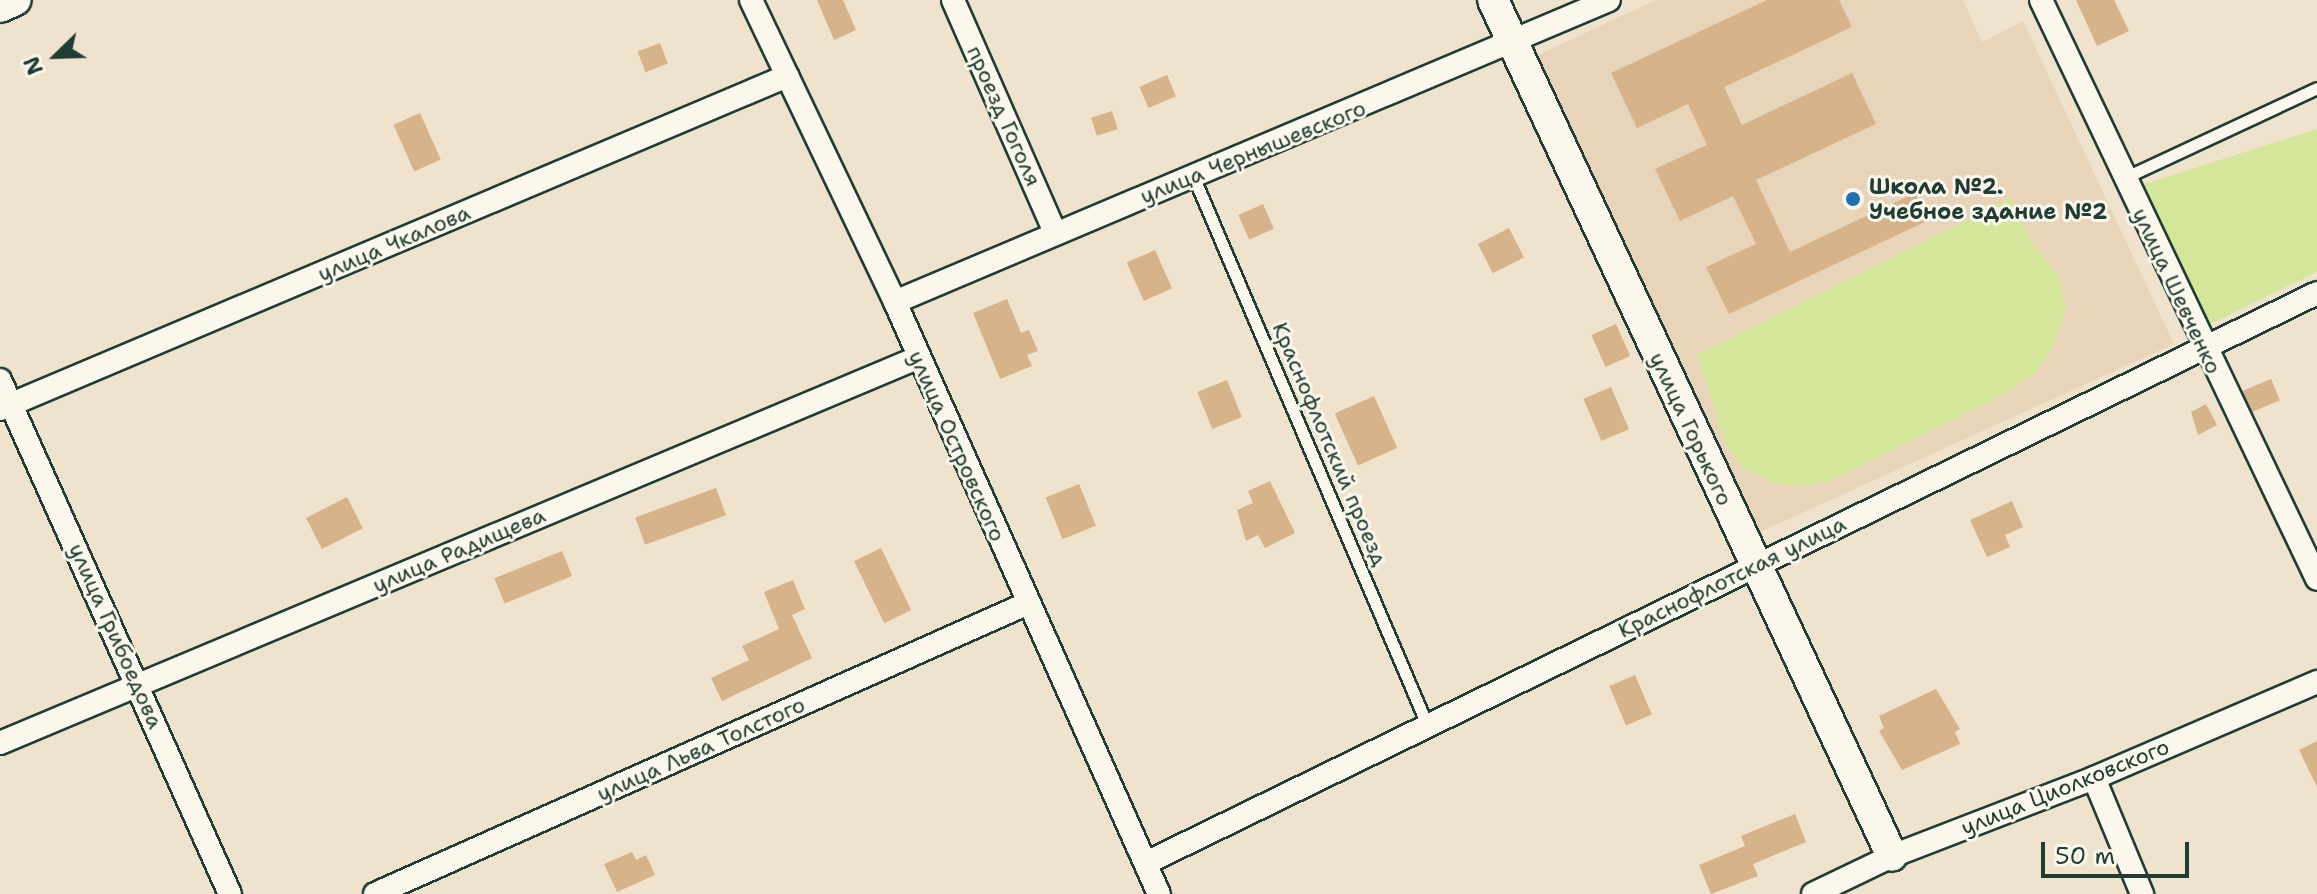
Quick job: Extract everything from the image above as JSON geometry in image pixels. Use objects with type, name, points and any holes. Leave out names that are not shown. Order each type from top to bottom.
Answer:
[{"type":"street","points":[[0,7],[16,0]]},
{"type":"street","name":"улица Островского","points":[[751,0],[895,302],[1026,604],[1148,862],[1159,894]]},
{"type":"street","name":"проезд Гоголя","points":[[953,0],[1055,232]]},
{"type":"street","name":"улица Горького","points":[[1493,0],[1753,566],[1892,856]]},
{"type":"street","name":"улица Чернышевского","points":[[895,302],[1055,232],[1194,178],[1514,43],[1609,0]]},
{"type":"street","name":"улица Шевченко","points":[[2041,0],[2203,349],[2317,579]]},
{"type":"street","name":"улица Чкалова","points":[[6,406],[787,76]]},
{"type":"street","name":"Краснофлотская улица","points":[[1148,862],[2317,293]]},
{"type":"street","name":"улица Радищева","points":[[0,743],[917,358]]},
{"type":"street","name":"улица Грибоедова","points":[[0,380],[6,406],[139,684],[230,894]]},
{"type":"street","name":"улица Льва Толстого","points":[[375,894],[1026,604]]},
{"type":"street","name":"улица Циолковского","points":[[1813,894],[1892,856],[2094,778],[2317,682]]},
{"type":"street","points":[[2094,778],[2142,894]]},
{"type":"lane","points":[[2124,178],[2317,88]]},
{"type":"lane","name":"Краснофлотский проезд","points":[[1194,178],[1428,727]]},
{"type":"shaded area","name":"Школа №2. Учебное здание №2","points":[[1656,0],[1963,0],[1982,42],[2023,21],[2174,344],[1747,538],[1538,55]]},
{"type":"green space","points":[[2317,129],[2317,272],[2202,328],[2132,188]]},
{"type":"green space","points":[[2011,198],[2030,241],[2056,272],[2066,307],[2056,342],[2035,373],[1998,398],[1830,481],[1801,486],[1771,482],[1743,468],[1725,442],[1697,355]]},
{"type":"building","points":[[817,0],[843,0],[856,30],[834,40]]},
{"type":"building","points":[[1767,0],[1839,0],[1852,27],[1724,87],[1742,125],[1852,73],[1876,124],[1756,180],[1790,252],[1915,193],[1929,220],[1729,314],[1706,267],[1756,244],[1733,196],[1680,221],[1655,169],[1707,145],[1688,104],[1637,128],[1611,73]]},
{"type":"building","points":[[2076,0],[2114,0],[2129,31],[2097,46]]},
{"type":"building","points":[[660,43],[668,64],[645,72],[638,52]]},
{"type":"building","points":[[1167,75],[1176,96],[1148,108],[1139,87]]},
{"type":"building","points":[[1112,111],[1118,129],[1097,136],[1091,118]]},
{"type":"building","points":[[420,113],[441,160],[414,171],[394,125]]},
{"type":"building","points":[[1263,204],[1274,229],[1249,240],[1238,215]]},
{"type":"building","points":[[1509,228],[1524,257],[1493,273],[1478,244]]},
{"type":"building","points":[[1155,250],[1172,288],[1144,301],[1127,263]]},
{"type":"building","points":[[1007,299],[1021,333],[1029,330],[1038,351],[1027,355],[1032,366],[1000,379],[973,313]]},
{"type":"building","points":[[1616,324],[1630,356],[1606,367],[1591,335]]},
{"type":"building","points":[[2271,379],[2280,400],[2251,412],[2242,391]]},
{"type":"building","points":[[1227,380],[1242,417],[1212,429],[1197,392]]},
{"type":"building","points":[[1611,387],[1629,429],[1601,441],[1583,399]]},
{"type":"building","points":[[1374,396],[1397,448],[1358,466],[1335,413]]},
{"type":"building","points":[[2206,404],[2217,425],[2198,435],[2191,412]]},
{"type":"building","points":[[1270,481],[1295,533],[1265,548],[1258,535],[1246,541],[1237,510],[1253,503],[1248,491]]},
{"type":"building","points":[[1079,484],[1096,526],[1062,539],[1046,497]]},
{"type":"building","points":[[716,488],[726,515],[645,545],[635,517]]},
{"type":"building","points":[[347,497],[363,528],[322,549],[306,518]]},
{"type":"building","points":[[2012,501],[2023,527],[2005,535],[2010,547],[1987,557],[1970,520]]},
{"type":"building","points":[[881,548],[911,610],[884,623],[854,561]]},
{"type":"building","points":[[562,551],[572,576],[504,603],[494,578]]},
{"type":"building","points":[[793,580],[805,609],[792,615],[812,658],[722,701],[711,678],[749,660],[742,646],[779,629],[764,592]]},
{"type":"building","points":[[1635,675],[1652,715],[1626,726],[1609,686]]},
{"type":"building","points":[[1936,689],[1960,729],[1955,732],[1960,744],[1902,770],[1879,731],[1884,728],[1879,716]]},
{"type":"building","points":[[2317,741],[2317,787],[2299,750]]},
{"type":"building","points":[[1795,814],[1806,842],[1753,864],[1758,876],[1711,894],[1699,865],[1745,846],[1741,836]]},
{"type":"building","points":[[632,852],[636,860],[646,855],[655,875],[617,892],[604,864]]},
{"type":"place","name":"Школа №2. Учебное здание №2","points":[[1853,199]]}]
